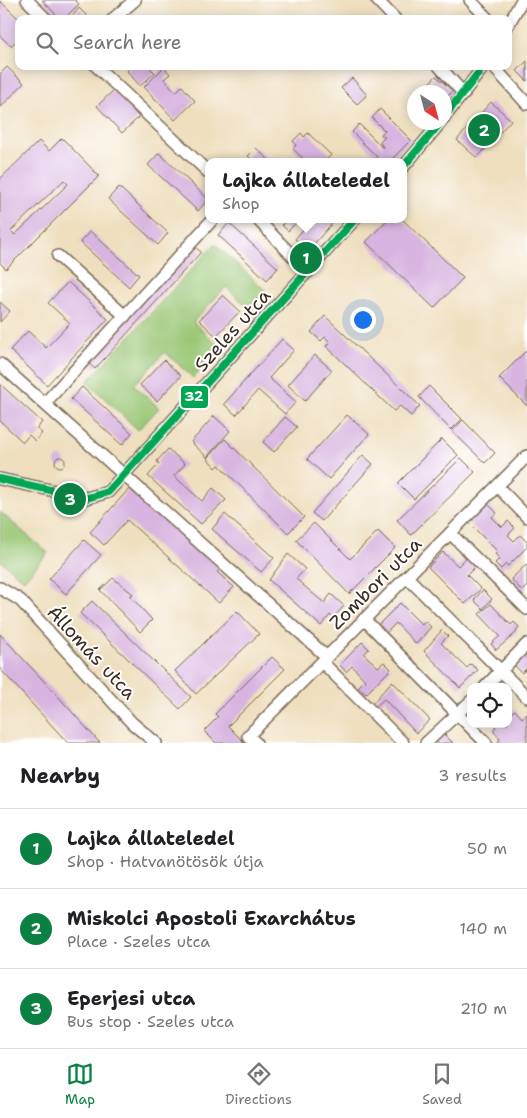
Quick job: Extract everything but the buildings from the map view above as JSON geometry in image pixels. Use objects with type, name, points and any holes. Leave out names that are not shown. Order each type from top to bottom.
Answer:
[{"type":"street","points":[[27,0],[42,15]]},
{"type":"street","points":[[118,15],[135,0]]},
{"type":"street","points":[[377,0],[391,15]]},
{"type":"street","points":[[470,0],[482,4]]},
{"type":"street","points":[[512,18],[522,0]]},
{"type":"street","points":[[100,70],[205,169]]},
{"type":"street","points":[[443,70],[464,94]]},
{"type":"street","points":[[452,108],[481,70]]},
{"type":"street","points":[[497,70],[527,104]]},
{"type":"street","points":[[407,162],[434,130]]},
{"type":"street","points":[[45,403],[210,223]]},
{"type":"street","points":[[260,223],[308,272]]},
{"type":"street","name":"Szeles utca","points":[[0,479],[87,498],[108,492],[351,223]]},
{"type":"street","points":[[58,256],[125,316]]},
{"type":"street","points":[[0,364],[45,403],[324,660],[403,743]]},
{"type":"street","name":"Zombori utca","points":[[252,739],[324,660],[527,456]]},
{"type":"street","points":[[497,486],[527,517]]},
{"type":"street","points":[[450,533],[527,609]]},
{"type":"street","points":[[407,577],[527,697]]},
{"type":"street","name":"Állomás utca","points":[[0,588],[20,600],[132,723],[156,743]]},
{"type":"street","points":[[364,619],[486,743]]},
{"type":"street","points":[[489,683],[527,644]]},
{"type":"street","points":[[426,743],[467,705]]},
{"type":"green space","points":[[215,244],[266,291],[250,309],[226,287],[193,322],[221,348],[193,378],[165,352],[134,385],[159,408],[138,430],[87,382]]},
{"type":"green space","points":[[0,512],[48,553],[24,580],[0,560]]},
{"type":"transit line","name":"32","points":[[452,107],[481,70]]},
{"type":"transit line","name":"32","points":[[407,162],[434,130]]},
{"type":"transit line","name":"32","points":[[0,479],[87,498],[108,492],[351,223]]},
{"type":"place","name":"Miskolci Apostoli Exarchátus","points":[[484,130]]},
{"type":"place","name":"Lajka állateledel","points":[[306,258]]},
{"type":"place","name":"Eperjesi utca","points":[[70,499]]}]
